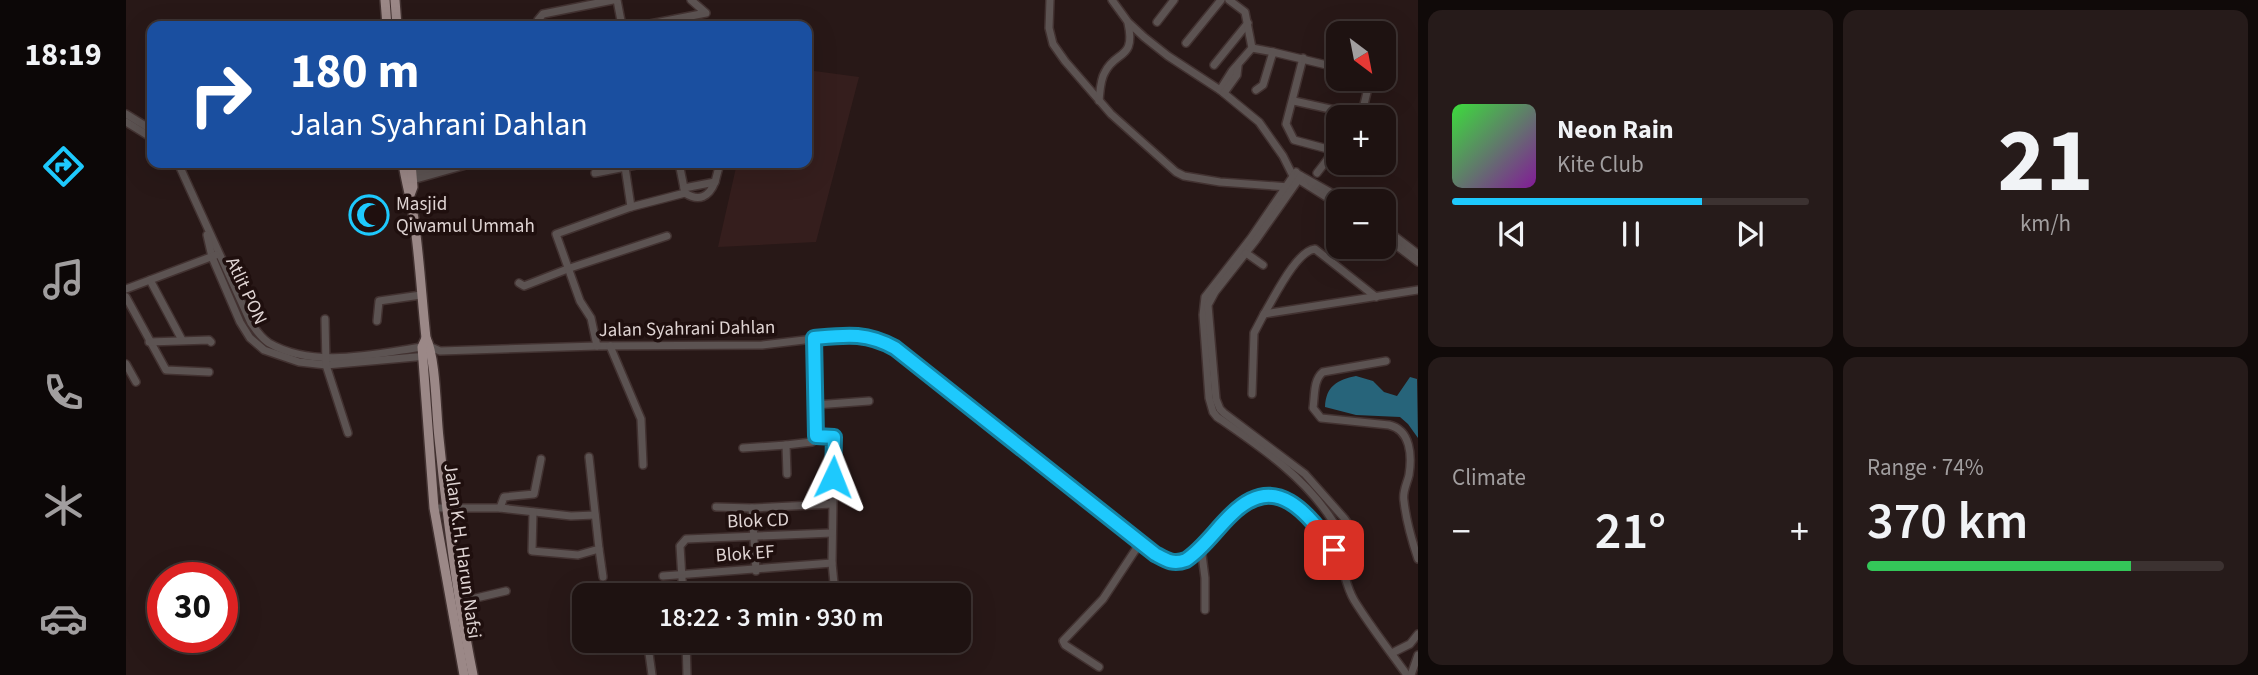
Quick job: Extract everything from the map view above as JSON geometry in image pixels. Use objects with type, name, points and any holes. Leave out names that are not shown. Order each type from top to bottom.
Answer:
[{"type":"main road","points":[[385,0],[387,21]]},
{"type":"main road","points":[[395,0],[397,21]]},
{"type":"main road","points":[[405,168],[409,178]]},
{"type":"main road","points":[[410,168],[406,188],[410,195],[426,338],[430,352]]},
{"type":"main road","name":"Jalan K.H. Harun Nafsi","points":[[430,352],[458,602],[473,675]]},
{"type":"main road","name":"Jalan K.H. Harun Nafsi","points":[[430,352],[434,508],[464,675]]},
{"type":"street","points":[[538,21],[543,14],[615,0],[621,21]]},
{"type":"street","points":[[665,21],[706,13],[691,0]]},
{"type":"street","points":[[1050,0],[1049,28],[1053,44],[1065,61],[1099,101],[1176,172],[1184,176],[1220,182],[1290,187]]},
{"type":"street","points":[[1112,0],[1128,22],[1168,56],[1222,92],[1259,122],[1295,174],[1326,196]]},
{"type":"street","points":[[1157,22],[1174,0]]},
{"type":"street","points":[[1186,43],[1221,0]]},
{"type":"street","points":[[1222,92],[1237,66],[1252,48],[1245,12],[1229,0]]},
{"type":"street","points":[[1099,101],[1105,70],[1122,56],[1129,44],[1131,35],[1128,22]]},
{"type":"street","points":[[1214,65],[1248,23]]},
{"type":"street","points":[[1252,48],[1326,64]]},
{"type":"street","points":[[1256,90],[1263,85],[1273,52]]},
{"type":"street","points":[[1303,58],[1286,124],[1294,140],[1326,149]]},
{"type":"street","points":[[1294,101],[1326,109]]},
{"type":"street","points":[[126,114],[147,127]]},
{"type":"street","points":[[126,122],[147,135]]},
{"type":"street","points":[[1317,173],[1326,163]]},
{"type":"street","name":"Atlit PON","points":[[174,168],[251,323],[269,343],[296,353],[325,356],[430,352]]},
{"type":"street","name":"Atlit PON","points":[[180,168],[240,321],[256,344],[264,350],[313,365],[430,352]]},
{"type":"street","points":[[409,178],[440,168]]},
{"type":"street","points":[[409,178],[452,168]]},
{"type":"street","points":[[595,173],[620,168]]},
{"type":"street","points":[[625,168],[631,207]]},
{"type":"street","points":[[680,168],[685,191],[695,197],[710,193],[719,168]]},
{"type":"street","points":[[1295,174],[1290,187],[1208,305],[1218,405],[1224,413],[1305,474],[1338,512],[1349,526],[1351,537],[1336,554]]},
{"type":"street","points":[[1295,174],[1326,190]]},
{"type":"street","points":[[597,344],[592,318],[580,301],[556,233],[715,182]]},
{"type":"street","points":[[1290,187],[1205,297],[1203,315],[1209,398],[1217,417],[1265,451],[1299,480],[1331,518],[1340,536],[1336,554]]},
{"type":"street","points":[[519,283],[524,286],[667,236]]},
{"type":"street","points":[[1396,239],[1417,258]]},
{"type":"street","points":[[1396,244],[1417,258]]},
{"type":"street","points":[[1252,394],[1254,333],[1294,265],[1304,253],[1315,249],[1376,297]]},
{"type":"street","points":[[1246,253],[1263,265]]},
{"type":"street","points":[[127,287],[216,255]]},
{"type":"street","points":[[150,280],[182,340]]},
{"type":"street","points":[[1264,314],[1418,290]]},
{"type":"street","points":[[377,321],[379,301],[421,295]]},
{"type":"street","points":[[126,297],[149,342],[168,371],[209,372]]},
{"type":"street","points":[[325,319],[326,365],[348,433]]},
{"type":"street","name":"Jalan Syahrani Dahlan","points":[[430,352],[597,344],[762,345],[855,334],[874,338],[895,348],[1140,543],[1170,562],[1179,563],[1186,560],[1233,513],[1257,496],[1269,494],[1292,502],[1336,554],[1352,597],[1409,675]]},
{"type":"street","points":[[743,448],[812,442],[816,436],[814,338]]},
{"type":"street","points":[[149,342],[211,342]]},
{"type":"street","points":[[610,346],[641,419],[643,465]]},
{"type":"street","points":[[1386,360],[1323,372],[1316,383],[1313,408],[1321,418],[1399,427],[1405,435],[1414,472],[1403,500],[1418,559]]},
{"type":"street","points":[[126,365],[136,382]]},
{"type":"street","points":[[815,405],[869,401]]},
{"type":"street","points":[[816,436],[831,436],[834,439],[834,583]]},
{"type":"street","points":[[786,444],[787,474]]},
{"type":"street","points":[[589,457],[603,577]]},
{"type":"street","points":[[500,508],[504,497],[534,494],[541,460]]},
{"type":"street","points":[[716,507],[832,504]]},
{"type":"street","points":[[434,508],[500,508],[571,516],[596,515]]},
{"type":"street","points":[[751,508],[756,570]]},
{"type":"street","points":[[533,512],[533,552],[578,555],[599,549]]},
{"type":"street","points":[[1331,518],[1338,512]]},
{"type":"street","name":"Blok CD","points":[[682,574],[680,546],[687,539],[832,533]]},
{"type":"street","points":[[1099,667],[1063,641],[1103,600],[1140,543]]},
{"type":"street","points":[[1200,547],[1205,579],[1205,610]]},
{"type":"street","name":"Blok EF","points":[[663,576],[832,564]]},
{"type":"street","points":[[682,574],[682,583]]},
{"type":"street","points":[[458,602],[506,591]]},
{"type":"street","points":[[1392,653],[1417,639]]},
{"type":"street","points":[[650,653],[652,675]]},
{"type":"street","points":[[686,653],[687,675]]},
{"type":"street","points":[[1409,675],[1418,655]]},
{"type":"shaded area","points":[[812,71],[859,77],[816,242],[718,247],[736,168],[812,168]]},
{"type":"water","points":[[1356,376],[1373,381],[1384,392],[1397,396],[1410,377],[1417,379],[1418,438],[1400,417],[1356,415],[1325,407],[1330,389],[1334,385]]},
{"type":"place","name":"Masjid Qiwamul Ummah","points":[[369,215]]},
{"type":"route","points":[[833,477],[834,437],[816,436],[814,338],[855,334],[884,341],[895,348],[1155,554],[1170,562],[1179,563],[1186,560],[1245,503],[1257,496],[1269,494],[1292,502],[1334,550]]}]
